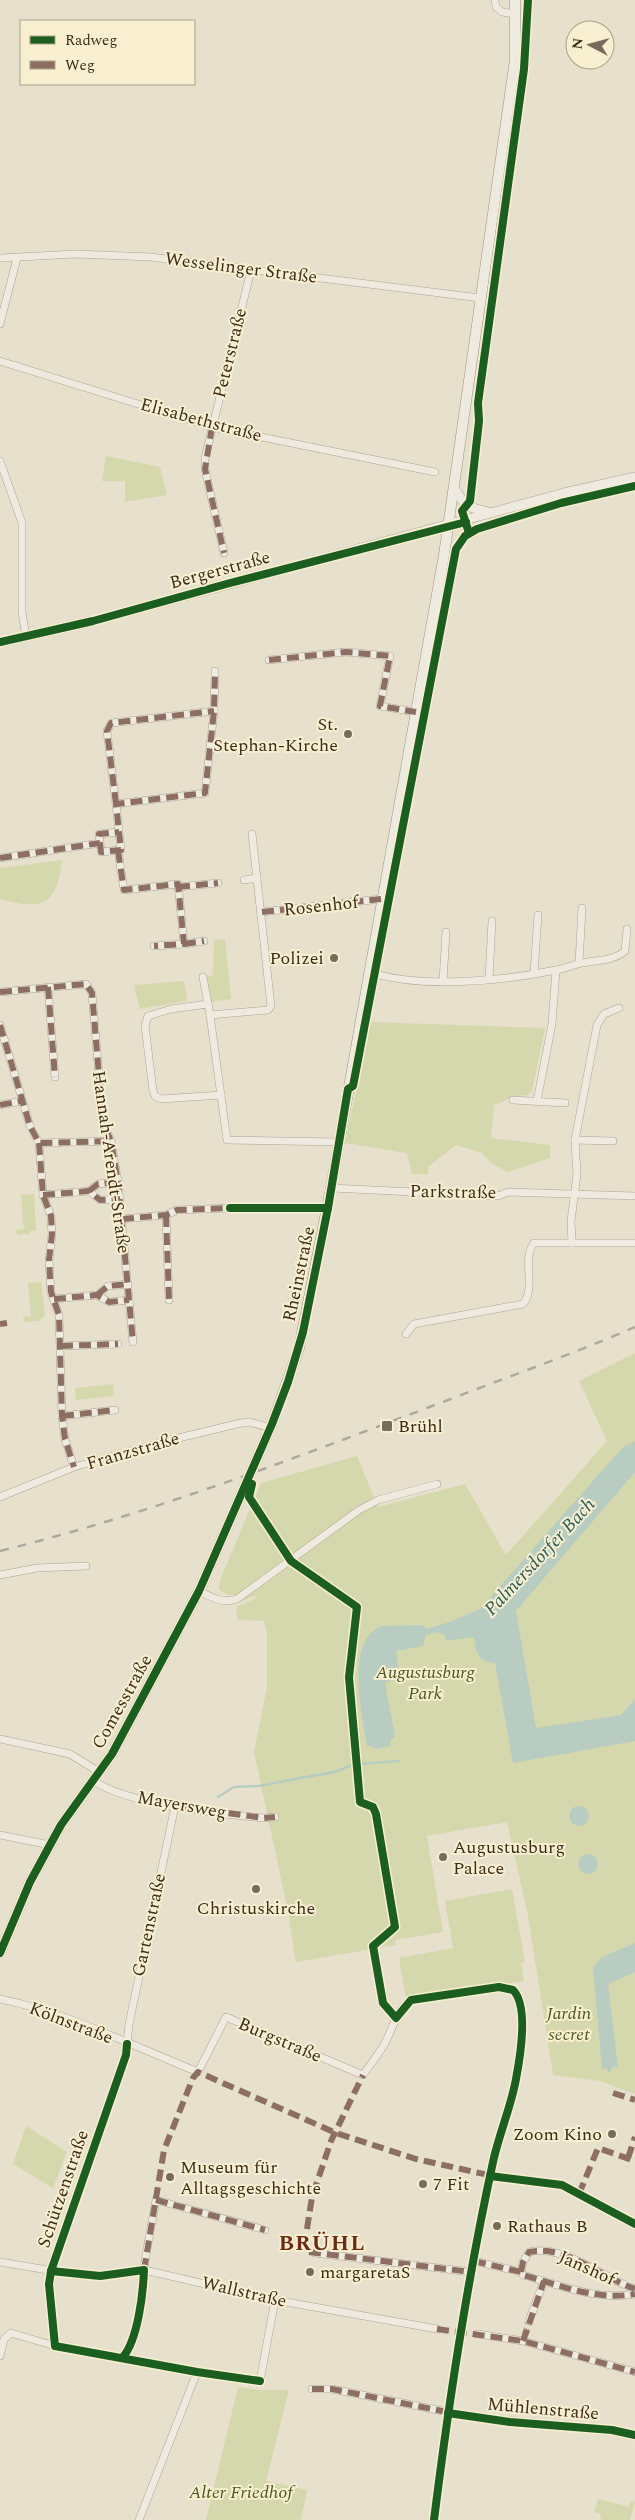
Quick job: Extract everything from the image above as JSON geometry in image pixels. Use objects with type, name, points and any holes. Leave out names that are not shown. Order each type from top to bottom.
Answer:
[{"type":"main road","name":"Rheinstraße","points":[[257,1458],[299,1348],[332,1188],[454,488],[515,60],[516,0]]},
{"type":"main road","name":"Comesstraße","points":[[0,1954],[30,1882],[50,1845],[125,1732],[199,1591],[257,1458]]},
{"type":"street","points":[[495,0],[496,7],[502,12],[516,14]]},
{"type":"street","name":"Wesselinger Straße","points":[[0,258],[76,254],[135,256],[480,298]]},
{"type":"street","points":[[0,324],[17,258]]},
{"type":"street","name":"Peterstraße","points":[[224,553],[205,469],[212,427],[251,270]]},
{"type":"street","name":"Elisabethstraße","points":[[0,360],[212,427],[435,472]]},
{"type":"street","points":[[0,461],[22,523],[22,612],[26,637]]},
{"type":"street","name":"Bergerstraße","points":[[0,642],[102,619],[564,493],[635,477]]},
{"type":"street","points":[[454,488],[466,506],[495,513]]},
{"type":"street","points":[[269,660],[346,652],[390,656],[380,706],[416,712]]},
{"type":"street","points":[[116,804],[205,794],[214,711],[215,671]]},
{"type":"street","points":[[184,944],[178,884],[124,890],[118,850],[120,850],[116,804],[107,731],[110,723],[214,711]]},
{"type":"street","points":[[118,832],[99,834],[101,852],[118,850]]},
{"type":"street","name":"Rosenhof","points":[[210,1015],[271,1007],[252,834]]},
{"type":"street","points":[[0,858],[100,843]]},
{"type":"street","points":[[244,880],[257,878]]},
{"type":"street","points":[[178,887],[218,883]]},
{"type":"street","name":"Rosenhof","points":[[262,912],[381,899]]},
{"type":"street","points":[[579,963],[582,908]]},
{"type":"street","points":[[534,973],[538,915]]},
{"type":"street","points":[[489,979],[492,921]]},
{"type":"street","points":[[369,972],[406,979],[443,981],[489,979],[556,970],[579,963],[619,956],[625,951],[627,929]]},
{"type":"street","points":[[443,981],[446,932]]},
{"type":"street","points":[[154,946],[204,942]]},
{"type":"street","points":[[537,1101],[552,1024],[556,970]]},
{"type":"street","points":[[203,977],[227,1140],[339,1142]]},
{"type":"street","name":"Hannah-Arendt-Straße","points":[[48,987],[86,984],[92,993],[103,1123],[111,1141],[118,1182],[133,1342]]},
{"type":"street","points":[[0,992],[48,987],[55,1077]]},
{"type":"street","points":[[208,1004],[171,1009],[148,1016],[145,1026],[153,1091],[155,1096],[160,1099],[221,1095]]},
{"type":"street","points":[[572,1243],[574,1193],[577,1174],[576,1140],[597,1025],[604,1014],[619,1008]]},
{"type":"street","points":[[0,1025],[30,1126],[39,1143],[43,1195],[51,1216],[52,1234],[48,1260],[51,1292],[59,1314],[62,1416],[65,1439],[74,1467]]},
{"type":"street","points":[[513,1100],[565,1103]]},
{"type":"street","points":[[0,1104],[22,1101]]},
{"type":"street","points":[[576,1140],[613,1141]]},
{"type":"street","points":[[39,1143],[111,1141]]},
{"type":"street","points":[[43,1195],[89,1191],[98,1184],[118,1182]]},
{"type":"street","name":"Parkstraße","points":[[332,1188],[498,1196],[508,1192],[635,1196]]},
{"type":"street","points":[[89,1191],[100,1200],[120,1199]]},
{"type":"street","points":[[122,1219],[166,1215],[177,1210],[230,1208]]},
{"type":"street","points":[[166,1215],[169,1300]]},
{"type":"street","points":[[406,1334],[414,1324],[523,1304],[529,1292],[531,1246],[539,1242],[635,1243]]},
{"type":"street","points":[[54,1299],[97,1295],[108,1286],[128,1284]]},
{"type":"street","points":[[97,1295],[109,1302],[129,1300]]},
{"type":"street","points":[[61,1346],[118,1344]]},
{"type":"street","points":[[62,1416],[115,1410]]},
{"type":"street","name":"Franzstraße","points":[[0,1497],[74,1467],[170,1440],[241,1423],[250,1422],[270,1428]]},
{"type":"street","points":[[199,1591],[215,1599],[225,1601],[237,1599],[359,1510],[378,1500],[438,1484]]},
{"type":"street","points":[[0,1575],[37,1568],[86,1566]]},
{"type":"street","name":"Mayersweg","points":[[0,1739],[70,1754],[96,1776],[104,1789],[121,1794],[176,1806],[264,1818],[275,1817]]},
{"type":"street","name":"Gartenstraße","points":[[127,2044],[129,2024],[176,1806]]},
{"type":"street","points":[[0,1835],[50,1845]]},
{"type":"street","points":[[374,1952],[383,2003],[396,2018],[407,2002],[415,1999],[499,1987],[514,1990],[520,2004],[521,2035],[517,2075],[509,2109]]},
{"type":"street","name":"Kölnstraße","points":[[0,1999],[46,2011],[198,2072]]},
{"type":"street","name":"Burgstraße","points":[[198,2072],[226,2017],[363,2075],[387,2039],[396,2018]]},
{"type":"street","name":"Schützenstraße","points":[[55,2346],[49,2284],[51,2271],[126,2055],[127,2044]]},
{"type":"street","points":[[122,2357],[130,2349],[143,2291],[144,2270],[156,2200],[265,2230]]},
{"type":"street","name":"Janshof","points":[[521,2272],[523,2262],[529,2252],[550,2252],[578,2260],[635,2289]]},
{"type":"street","points":[[315,2253],[471,2272]]},
{"type":"street","name":"Janshof","points":[[474,2261],[521,2272],[604,2296],[635,2294]]},
{"type":"street","name":"Wallstraße","points":[[0,2262],[51,2271],[100,2276],[144,2270],[275,2300],[438,2329]]},
{"type":"street","points":[[529,2321],[544,2280]]},
{"type":"street","points":[[0,2356],[4,2339],[11,2334],[55,2346],[197,2372],[260,2381],[275,2300]]},
{"type":"street","points":[[478,2334],[524,2338],[635,2372]]},
{"type":"street","points":[[139,2520],[197,2372]]},
{"type":"street","name":"Mühlenstraße","points":[[312,2390],[332,2389],[473,2417],[612,2430],[635,2435]]},
{"type":"street","points":[[434,2520],[448,2412]]},
{"type":"green space","points":[[106,456],[160,467],[167,495],[125,502],[125,481],[102,481]]},
{"type":"green space","points":[[62,860],[60,876],[56,887],[51,896],[44,901],[36,904],[26,904],[0,899],[0,868]]},
{"type":"green space","points":[[225,939],[231,999],[209,1002],[205,977],[213,975],[214,940]]},
{"type":"green space","points":[[184,981],[187,1001],[140,1009],[134,985]]},
{"type":"green space","points":[[371,1022],[545,1028],[532,1091],[528,1095],[516,1096],[494,1105],[491,1138],[550,1145],[550,1158],[508,1172],[491,1163],[482,1153],[456,1145],[428,1167],[428,1174],[412,1174],[407,1153],[345,1143]]},
{"type":"green space","points":[[34,1194],[36,1230],[30,1231],[30,1234],[17,1235],[16,1230],[24,1229],[21,1195]]},
{"type":"green space","points":[[41,1282],[45,1316],[38,1321],[24,1322],[23,1317],[31,1316],[28,1283]]},
{"type":"green space","name":"Augustusburg Park","points":[[635,1353],[635,2094],[600,2081],[553,2075],[528,1916],[507,1822],[427,1836],[443,1932],[395,1940],[396,1945],[296,1962],[287,1907],[254,1752],[267,1687],[267,1633],[264,1621],[238,1620],[236,1607],[258,1597],[254,1596],[241,1602],[249,1595],[229,1595],[219,1590],[220,1580],[261,1483],[357,1456],[378,1507],[465,1484],[506,1555],[607,1441],[579,1381]]},
{"type":"green space","points":[[113,1384],[114,1396],[76,1400],[75,1388]]},
{"type":"green space","points":[[512,1889],[525,1962],[521,1963],[524,1981],[406,1999],[399,1958],[453,1948],[445,1901]]},
{"type":"green space","points":[[26,2126],[67,2152],[53,2188],[13,2164]]},
{"type":"green space","name":"Alter Friedhof","points":[[238,2387],[259,2390],[289,2390],[266,2481],[307,2490],[301,2520],[206,2520]]},
{"type":"green space","points":[[598,2499],[629,2507],[631,2501],[635,2502],[630,2520],[601,2520],[600,2513],[594,2512]]},
{"type":"water","points":[[635,1441],[635,1472],[516,1611],[536,1728],[621,1715],[635,1699],[635,1741],[513,1763],[495,1663],[481,1658],[477,1651],[474,1637],[446,1641],[445,1636],[438,1632],[426,1635],[423,1646],[396,1651],[398,1670],[394,1677],[385,1683],[395,1736],[390,1740],[391,1746],[377,1749],[367,1745],[358,1680],[359,1662],[363,1646],[370,1634],[382,1626],[422,1625],[426,1629],[447,1623],[480,1609],[623,1447]]},
{"type":"water","points":[[575,1806],[583,1806],[589,1812],[589,1820],[583,1826],[575,1826],[569,1820],[569,1812]]},
{"type":"water","points":[[584,1854],[592,1854],[598,1860],[598,1868],[592,1874],[584,1874],[578,1868],[578,1860]]},
{"type":"water","points":[[635,1943],[635,1972],[608,1984],[618,2067],[613,2067],[609,2073],[606,2068],[602,2069],[593,1968],[602,1957]]},
{"type":"waterway","name":"Palmersdorfer Bach","points":[[360,1764],[399,1761]]},
{"type":"waterway","name":"Palmersdorfer Bach","points":[[218,1797],[234,1787],[259,1786],[335,1772],[352,1765]]},
{"type":"tunnel","points":[[525,2335],[529,2321]]},
{"type":"railway","points":[[0,1551],[114,1519],[226,1482],[542,1365],[635,1327]]},
{"type":"marked path","points":[[212,427],[205,469],[224,553]]},
{"type":"marked path","points":[[269,660],[346,652],[390,656],[380,706],[416,712]]},
{"type":"marked path","points":[[100,843],[101,852],[121,850],[116,804],[205,793],[214,711],[215,671]]},
{"type":"marked path","points":[[116,804],[107,731],[111,723],[214,711]]},
{"type":"marked path","points":[[0,858],[100,843],[99,834],[119,832]]},
{"type":"marked path","points":[[118,851],[124,890],[178,884],[184,944],[154,946]]},
{"type":"marked path","points":[[178,887],[218,883]]},
{"type":"marked path","points":[[262,912],[381,899]]},
{"type":"marked path","points":[[184,944],[204,941]]},
{"type":"marked path","points":[[0,992],[86,984],[92,993],[103,1123],[111,1141],[118,1182],[133,1342]]},
{"type":"marked path","points":[[48,987],[55,1077]]},
{"type":"marked path","points":[[0,1025],[30,1126],[39,1143],[111,1141]]},
{"type":"marked path","points":[[0,1105],[22,1101]]},
{"type":"marked path","points":[[39,1143],[43,1195],[51,1216],[52,1234],[49,1260],[51,1292],[59,1315],[62,1416],[65,1439],[74,1467]]},
{"type":"marked path","points":[[89,1191],[98,1184],[118,1182]]},
{"type":"marked path","points":[[43,1195],[89,1191],[100,1200],[120,1199]]},
{"type":"marked path","points":[[122,1219],[166,1215],[177,1210],[230,1208]]},
{"type":"marked path","points":[[166,1215],[169,1300]]},
{"type":"marked path","points":[[97,1295],[108,1286],[128,1284]]},
{"type":"marked path","points":[[54,1299],[97,1295],[109,1302],[129,1300]]},
{"type":"marked path","points":[[0,1324],[7,1323]]},
{"type":"marked path","points":[[61,1346],[118,1344]]},
{"type":"marked path","points":[[62,1416],[115,1410]]},
{"type":"marked path","points":[[175,1806],[264,1818],[275,1817]]},
{"type":"marked path","points":[[144,2270],[164,2150],[193,2078],[198,2072],[336,2133],[416,2159],[493,2176]]},
{"type":"marked path","points":[[307,2229],[312,2197],[331,2141],[363,2075]]},
{"type":"marked path","points":[[613,2093],[635,2100]]},
{"type":"marked path","points":[[628,2158],[635,2137]]},
{"type":"marked path","points":[[579,2194],[598,2148],[635,2161]]},
{"type":"marked path","points":[[156,2200],[265,2230]]},
{"type":"marked path","points":[[521,2272],[523,2262],[529,2252],[543,2251],[570,2257],[635,2289]]},
{"type":"marked path","points":[[309,2252],[471,2272]]},
{"type":"marked path","points":[[474,2261],[521,2272],[523,2275],[592,2294],[621,2296],[635,2294]]},
{"type":"marked path","points":[[523,2341],[544,2281]]},
{"type":"marked path","points":[[273,2296],[275,2300]]},
{"type":"marked path","points":[[437,2329],[523,2341],[635,2372]]},
{"type":"marked path","points":[[312,2389],[332,2389],[452,2413]]},
{"type":"cycle path","points":[[469,533],[462,511],[470,501],[479,421],[478,403],[524,69],[528,0]]},
{"type":"cycle path","points":[[0,1953],[30,1882],[50,1845],[61,1825],[112,1754],[199,1591],[272,1424],[288,1382],[303,1332],[328,1208],[348,1089],[353,1086],[456,549],[465,536],[477,529],[561,503],[635,486]]},
{"type":"cycle path","points":[[0,642],[93,621],[230,583],[466,522]]},
{"type":"cycle path","points":[[230,1208],[328,1208]]},
{"type":"cycle path","points":[[252,1484],[249,1497],[291,1561],[357,1607],[349,1677],[360,1802],[373,1807],[376,1814],[395,1927],[373,1946],[383,2003],[396,2018],[411,2000],[499,1987],[513,1990],[521,2008],[522,2033],[518,2070],[493,2162],[475,2251],[452,2385],[434,2520]]},
{"type":"cycle path","points":[[127,2044],[126,2055],[51,2271],[49,2284],[55,2346],[197,2372],[260,2381]]},
{"type":"cycle path","points":[[490,2176],[562,2185],[635,2224]]},
{"type":"cycle path","points":[[51,2271],[100,2276],[144,2270],[141,2303],[136,2328],[123,2357]]},
{"type":"cycle path","points":[[448,2413],[510,2422],[612,2430],[635,2435]]},
{"type":"place","name":"St. Stephan-Kirche","points":[[348,734]]},
{"type":"place","name":"Polizei","points":[[334,958]]},
{"type":"place","name":"Brühl","points":[[387,1426]]},
{"type":"place","name":"Augustusburg Palace","points":[[443,1857]]},
{"type":"place","name":"Christuskirche","points":[[256,1889]]},
{"type":"place","name":"Zoom Kino","points":[[612,2134]]},
{"type":"place","name":"Museum für Alltagsgeschichte","points":[[170,2177]]},
{"type":"place","name":"7 Fit","points":[[423,2184]]},
{"type":"place","name":"Rathaus B","points":[[497,2226]]},
{"type":"place","name":"margaretaS","points":[[310,2272]]},
{"type":"district","name":"BRÜHL","points":[[322,2243]]},
{"type":"park label","name":"Jardin secret","points":[[569,2024]]}]
